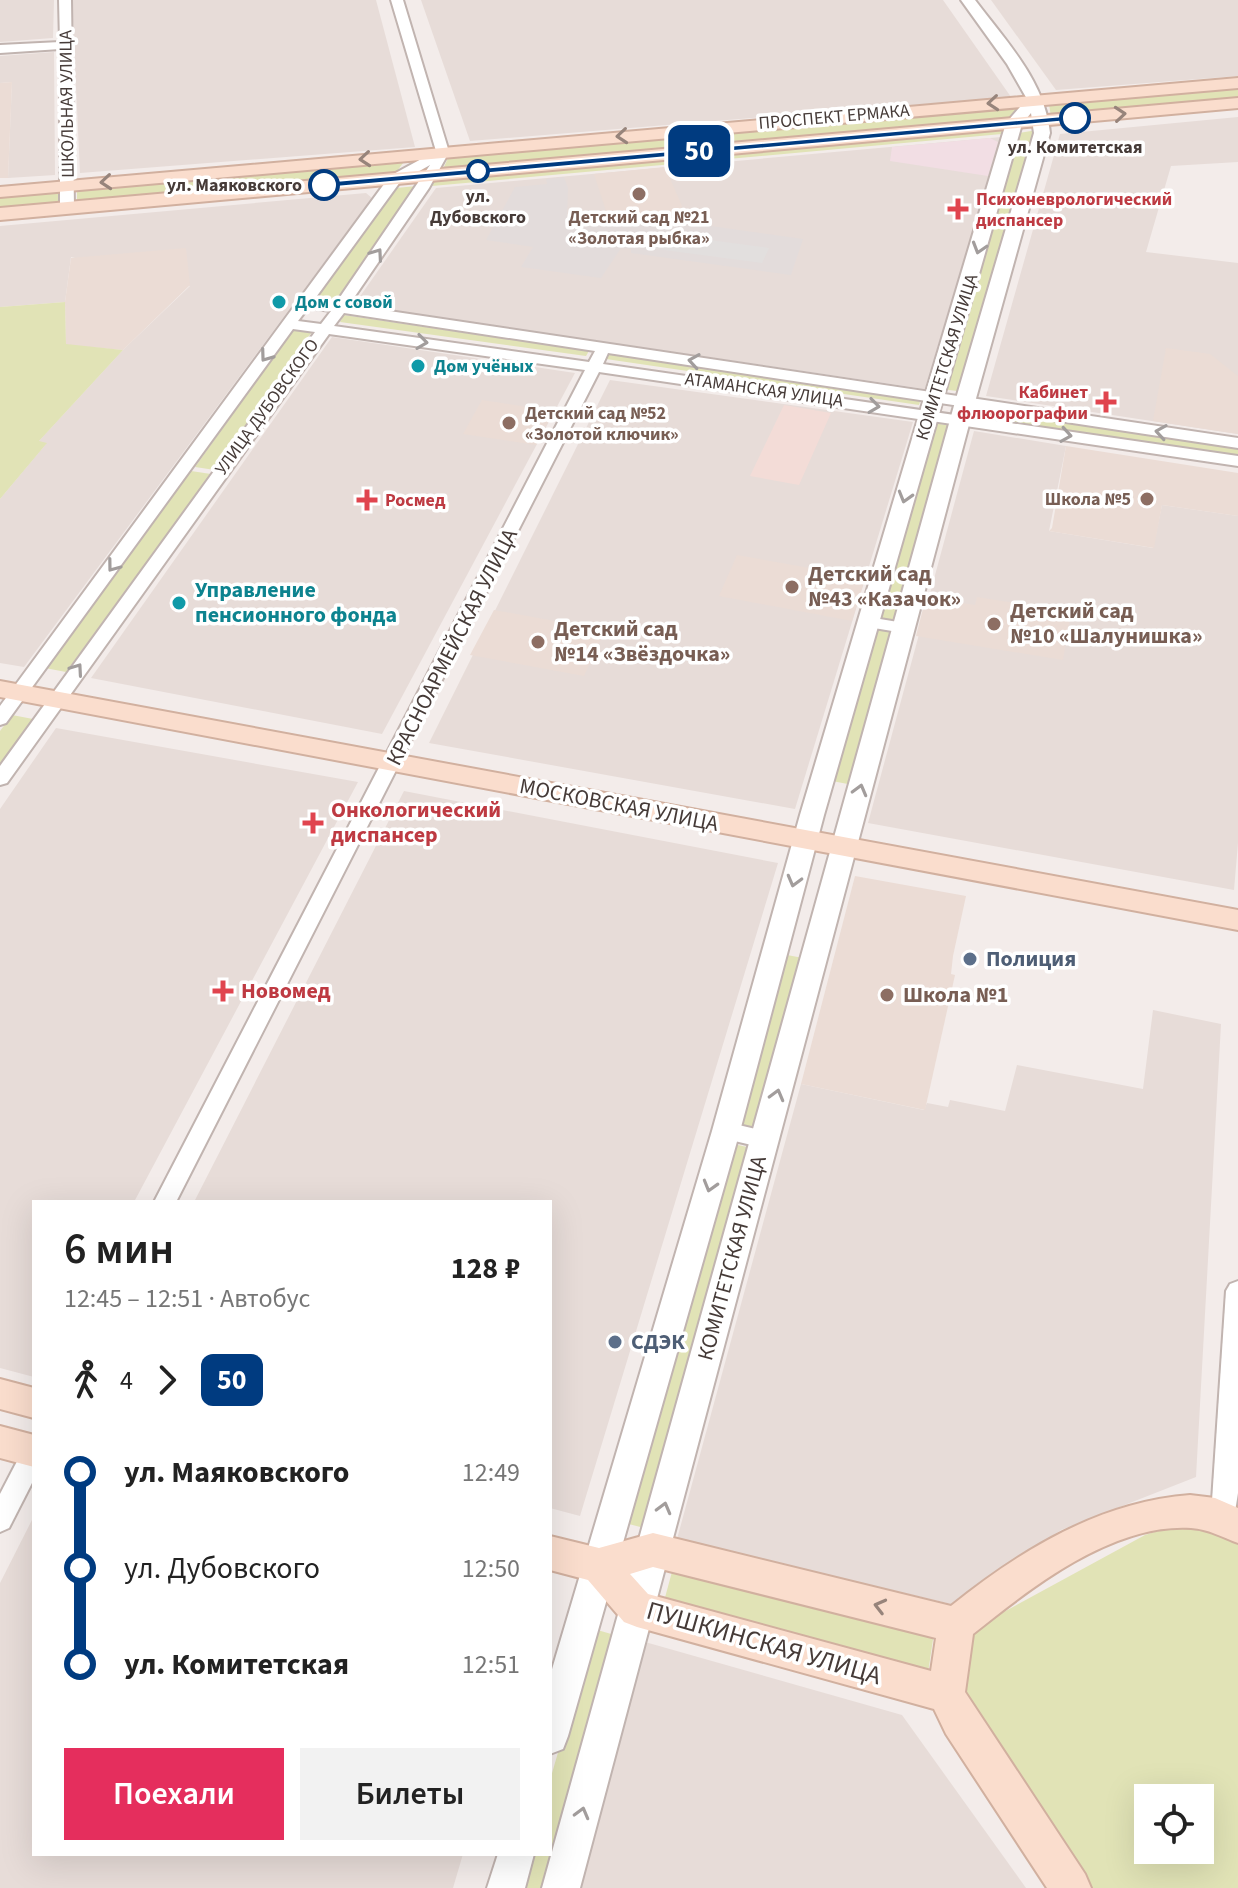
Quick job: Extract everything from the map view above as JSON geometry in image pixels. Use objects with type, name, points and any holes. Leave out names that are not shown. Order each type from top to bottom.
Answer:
[{"type":"main road","name":"ПРОСПЕКТ ЕРМАКА","points":[[1039,110],[1238,83]]},
{"type":"main road","name":"ПРОСПЕКТ ЕРМАКА","points":[[0,192],[443,152],[1039,110],[1238,103]]},
{"type":"main road","name":"ПРОСПЕКТ ЕРМАКА","points":[[0,214],[1014,123]]},
{"type":"main road","name":"МОСКОВСКАЯ УЛИЦА","points":[[10,688],[1238,920]]},
{"type":"main road","name":"МОСКОВСКАЯ УЛИЦА","points":[[846,844],[1238,911]]},
{"type":"main road","points":[[0,1394],[32,1402]]},
{"type":"main road","points":[[0,1442],[32,1451]]},
{"type":"main road","points":[[1071,1888],[959,1721],[946,1694],[956,1625],[1028,1570],[1069,1547],[1103,1533],[1171,1511],[1199,1511],[1231,1521]]},
{"type":"main road","points":[[552,1553],[599,1565],[653,1550],[956,1625]]},
{"type":"main road","name":"ПУШКИНСКАЯ УЛИЦА","points":[[599,1565],[637,1609],[946,1694]]},
{"type":"street","name":"ШКОЛЬНАЯ УЛИЦА","points":[[65,0],[67,208]]},
{"type":"street","points":[[397,0],[443,152]]},
{"type":"street","points":[[968,0],[1039,110]]},
{"type":"street","points":[[0,49],[66,45]]},
{"type":"street","name":"КОМИТЕТСКАЯ УЛИЦА","points":[[552,1729],[726,1131],[806,836],[1014,123],[1039,110]]},
{"type":"street","name":"КОМИТЕТСКАЯ УЛИЦА","points":[[561,1888],[963,410],[1039,110]]},
{"type":"street","name":"УЛИЦА ДУБОВСКОГО","points":[[0,779],[340,308],[443,152]]},
{"type":"street","name":"УЛИЦА ДУБОВСКОГО","points":[[0,719],[10,688],[186,468],[395,179],[443,152]]},
{"type":"street","name":"АТАМАНСКАЯ УЛИЦА","points":[[305,303],[604,347],[932,406]]},
{"type":"street","name":"АТАМАНСКАЯ УЛИЦА","points":[[289,324],[595,366],[1238,443]]},
{"type":"street","name":"КРАСНОАРМЕЙСКАЯ УЛИЦА","points":[[166,1200],[604,347]]},
{"type":"street","name":"АТАМАНСКАЯ УЛИЦА","points":[[963,410],[1238,461]]},
{"type":"street","points":[[186,468],[219,473]]},
{"type":"street","points":[[868,622],[904,628]]},
{"type":"street","points":[[726,1131],[764,1139]]},
{"type":"street","points":[[1231,1521],[1238,1291]]},
{"type":"street","points":[[0,1520],[32,1456]]},
{"type":"street","points":[[506,1888],[515,1856]]},
{"type":"shaded area","points":[[0,0],[54,0],[53,38],[0,42]]},
{"type":"shaded area","points":[[72,0],[376,0],[415,147],[80,173]]},
{"type":"shaded area","points":[[421,0],[943,0],[1011,97],[470,141]]},
{"type":"shaded area","points":[[991,0],[1238,0],[1238,76],[1056,90]]},
{"type":"shaded area","points":[[54,52],[55,175],[8,178],[12,82],[0,83],[0,56]]},
{"type":"shaded area","points":[[12,82],[8,178],[0,178],[0,83]]},
{"type":"shaded area","points":[[1238,117],[1238,162],[1171,166],[1146,252],[1238,263],[1238,434],[986,396],[1060,134]]},
{"type":"shaded area","points":[[1001,137],[925,389],[354,305],[436,188]]},
{"type":"shaded area","points":[[990,138],[998,142],[988,176],[890,161],[892,147]]},
{"type":"shaded area","name":"Детский сад №21 «Золотая рыбка»","points":[[665,167],[682,206],[676,222],[647,217],[608,217],[594,174]]},
{"type":"shaded area","points":[[564,177],[568,188],[567,217],[591,221],[647,217],[803,239],[791,275],[631,253],[631,249],[621,248],[601,278],[521,267],[533,247],[486,240],[515,187],[547,184],[546,179]]},
{"type":"shaded area","points":[[366,193],[372,198],[24,667],[0,663],[0,499],[46,444],[38,442],[123,350],[190,286],[71,257],[65,302],[0,307],[0,226]]},
{"type":"shaded area","points":[[657,233],[769,248],[762,263],[649,248]]},
{"type":"shaded area","points":[[186,248],[190,285],[123,350],[66,345],[65,302],[71,258]]},
{"type":"shaded area","points":[[332,337],[575,373],[382,734],[91,678]]},
{"type":"shaded area","points":[[1166,348],[1210,354],[1238,376],[1238,434],[1153,421]]},
{"type":"shaded area","points":[[610,380],[913,422],[795,809],[429,743]]},
{"type":"shaded area","name":"Детский сад №52 «Золотой ключик»","points":[[482,400],[554,411],[536,445],[463,434]]},
{"type":"shaded area","points":[[784,405],[831,413],[799,485],[750,476]]},
{"type":"shaded area","points":[[974,431],[1066,446],[1049,531],[1153,548],[1162,505],[1238,516],[1238,843],[1234,890],[868,823]]},
{"type":"shaded area","name":"Школа №5","points":[[1066,446],[1238,473],[1238,516],[1162,505],[1154,548],[1049,531]]},
{"type":"shaded area","name":"Детский сад №43 «Казачок»","points":[[737,555],[865,578],[852,621],[719,596]]},
{"type":"shaded area","name":"Детский сад №10 «Шалунишка»","points":[[926,597],[975,605],[977,597],[1071,612],[1063,660],[916,636]]},
{"type":"shaded area","name":"Детский сад №14 «Звёздочка»","points":[[494,610],[605,630],[584,676],[470,655]]},
{"type":"shaded area","points":[[56,728],[358,782],[135,1200],[32,1200],[32,1376],[0,1368],[0,809]]},
{"type":"shaded area","points":[[404,791],[778,863],[580,1516],[552,1509],[552,1200],[195,1200]]},
{"type":"shaded area","name":"Школа №1","points":[[855,876],[966,896],[953,956],[951,974],[955,975],[925,1110],[801,1084]]},
{"type":"shaded area","points":[[1153,1010],[1221,1024],[1196,1477],[1061,1530],[951,1604],[677,1539],[801,1084],[924,1110],[927,1103],[948,1107],[950,1100],[1005,1111],[1017,1065],[1143,1089]]},
{"type":"shaded area","points":[[32,1520],[32,1856],[462,1856],[453,1888],[0,1888],[0,1583]]},
{"type":"shaded area","points":[[645,1642],[902,1715],[1026,1888],[580,1888]]},
{"type":"green space","points":[[1238,88],[1238,100],[1051,117],[1049,104]]},
{"type":"green space","points":[[1017,106],[1011,123],[441,173],[450,154]]},
{"type":"green space","points":[[1004,130],[1002,134],[432,186],[434,180]]},
{"type":"green space","points":[[1037,130],[965,392],[941,389],[1019,133]]},
{"type":"green space","points":[[406,159],[392,178],[77,205],[77,188]]},
{"type":"green space","points":[[417,186],[333,304],[312,301],[396,188]]},
{"type":"green space","points":[[61,190],[61,207],[0,212],[0,196]]},
{"type":"green space","points":[[65,302],[66,344],[123,350],[39,441],[47,443],[0,499],[0,307]]},
{"type":"green space","points":[[344,315],[589,351],[586,356],[340,322]]},
{"type":"green space","points":[[295,327],[314,329],[215,470],[195,467]]},
{"type":"green space","points":[[609,353],[921,399],[919,405],[606,359]]},
{"type":"green space","points":[[977,408],[1238,446],[1238,457],[974,418]]},
{"type":"green space","points":[[933,423],[953,426],[899,623],[877,619]]},
{"type":"green space","points":[[191,471],[211,474],[66,672],[45,668]]},
{"type":"green space","points":[[875,628],[896,631],[853,785],[832,781]]},
{"type":"green space","points":[[12,715],[33,719],[0,765],[0,731]]},
{"type":"green space","points":[[782,954],[808,959],[761,1131],[734,1125]]},
{"type":"green space","points":[[729,1143],[756,1149],[652,1530],[621,1522]]},
{"type":"green space","points":[[1194,1520],[1238,1540],[1238,1888],[1092,1888],[967,1705],[961,1687],[971,1636],[987,1621],[1145,1535]]},
{"type":"green space","points":[[673,1568],[934,1633],[928,1673],[663,1605]]},
{"type":"green space","points":[[594,1629],[618,1636],[549,1888],[519,1888],[528,1856],[552,1856],[552,1773]]},
{"type":"bus line","name":"50","points":[[324,185],[1075,118]]},
{"type":"place","name":"ул. Комитетская","points":[[1075,118]]},
{"type":"place","name":"ул. Дубовского","points":[[478,171]]},
{"type":"place","name":"ул. Маяковского","points":[[324,185]]},
{"type":"place","name":"Детский сад №21 «Золотая рыбка»","points":[[639,194]]},
{"type":"place","name":"Психоневрологический диспансер","points":[[958,209]]},
{"type":"place","name":"Дом с совой","points":[[279,302]]},
{"type":"place","name":"Дом учёных","points":[[418,366]]},
{"type":"place","name":"Кабинет флюорографии","points":[[1106,402]]},
{"type":"place","name":"Детский сад №52 «Золотой ключик»","points":[[509,423]]},
{"type":"place","name":"Школа №5","points":[[1147,499]]},
{"type":"place","name":"Росмед","points":[[367,500]]},
{"type":"place","name":"Детский сад №43 «Казачок»","points":[[792,587]]},
{"type":"place","name":"Управление пенсионного фонда","points":[[179,603]]},
{"type":"place","name":"Детский сад №10 «Шалунишка»","points":[[994,624]]},
{"type":"place","name":"Детский сад №14 «Звёздочка»","points":[[538,642]]},
{"type":"place","name":"Онкологический диспансер","points":[[313,823]]},
{"type":"place","name":"Полиция","points":[[970,959]]},
{"type":"place","name":"Новомед","points":[[223,991]]},
{"type":"place","name":"Школа №1","points":[[887,995]]},
{"type":"place","name":"СДЭК","points":[[615,1342]]}]
